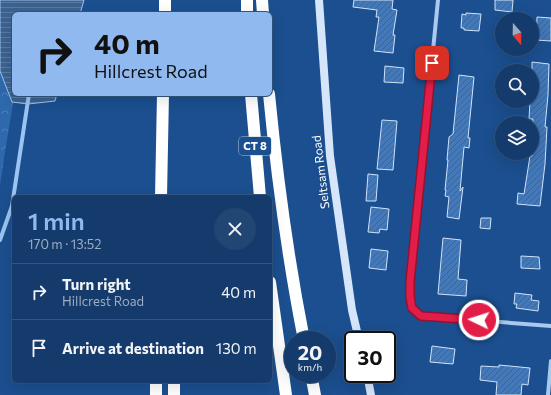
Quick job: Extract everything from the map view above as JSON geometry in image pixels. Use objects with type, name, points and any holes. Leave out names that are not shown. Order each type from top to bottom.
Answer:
[{"type":"highway","points":[[164,12],[165,0]]},
{"type":"highway","points":[[247,0],[247,12]]},
{"type":"highway","points":[[262,0],[263,12]]},
{"type":"highway","points":[[162,195],[163,96]]},
{"type":"highway","name":"CT 8","points":[[251,96],[260,195]]},
{"type":"highway","points":[[270,96],[274,147],[285,232],[302,331]]},
{"type":"highway","points":[[272,296],[286,395]]},
{"type":"highway","points":[[156,383],[156,395]]},
{"type":"highway","points":[[174,383],[174,395]]},
{"type":"highway","points":[[313,383],[315,395]]},
{"type":"main road","name":"Seltsam Road","points":[[319,0],[330,156],[352,310],[357,331]]},
{"type":"main road","points":[[368,383],[371,395]]},
{"type":"street","points":[[438,0],[410,282],[412,308],[421,316],[551,326]]},
{"type":"street","points":[[548,395],[551,361]]},
{"type":"green space","points":[[0,69],[13,103],[0,185]]},
{"type":"shaded area","points":[[0,0],[84,0],[81,12],[12,12],[12,96],[56,96],[55,101],[28,104],[12,102],[0,71]]},
{"type":"building","points":[[354,0],[393,0],[392,9],[397,10],[393,35],[395,35],[393,53],[374,51],[379,17],[376,17],[377,10],[353,7]]},
{"type":"building","points":[[495,0],[513,0],[512,12],[495,10]]},
{"type":"building","points":[[466,13],[481,14],[479,31],[464,30],[464,28],[461,28],[462,14],[466,15]]},
{"type":"building","points":[[539,17],[551,18],[551,41],[539,40]]},
{"type":"building","points":[[532,62],[549,64],[545,127],[547,127],[545,164],[540,206],[517,204],[518,193],[524,194],[529,160],[539,160],[539,116],[529,116],[530,108],[539,108],[539,64],[532,64]]},
{"type":"building","points":[[385,66],[404,68],[403,83],[384,82]]},
{"type":"building","points":[[459,75],[474,77],[468,138],[470,138],[469,148],[464,147],[460,191],[463,187],[459,219],[447,217],[449,197],[445,196],[445,190],[449,137],[453,134]]},
{"type":"building","points":[[382,120],[397,121],[393,170],[377,169]]},
{"type":"building","points":[[368,174],[378,175],[376,201],[366,201]]},
{"type":"building","points":[[371,207],[389,209],[387,230],[380,229],[379,233],[368,232]]},
{"type":"building","points":[[481,218],[491,218],[490,229],[480,228]]},
{"type":"building","points":[[443,238],[461,240],[458,279],[467,280],[466,296],[438,294]]},
{"type":"building","points":[[371,249],[388,251],[386,270],[369,268]]},
{"type":"building","points":[[521,256],[539,257],[540,269],[521,268]]},
{"type":"building","points":[[515,293],[532,295],[531,300],[539,301],[538,311],[516,308],[517,304],[514,304]]},
{"type":"building","points":[[432,346],[455,349],[453,364],[430,362]]},
{"type":"building","points":[[499,365],[530,368],[528,385],[522,384],[521,395],[496,395],[497,382],[480,380],[481,366],[499,367]]},
{"type":"waterway","points":[[14,195],[29,96]]},
{"type":"waterway","points":[[0,240],[12,206]]},
{"type":"route","points":[[432,63],[410,282],[412,308],[421,316],[479,320]]}]
